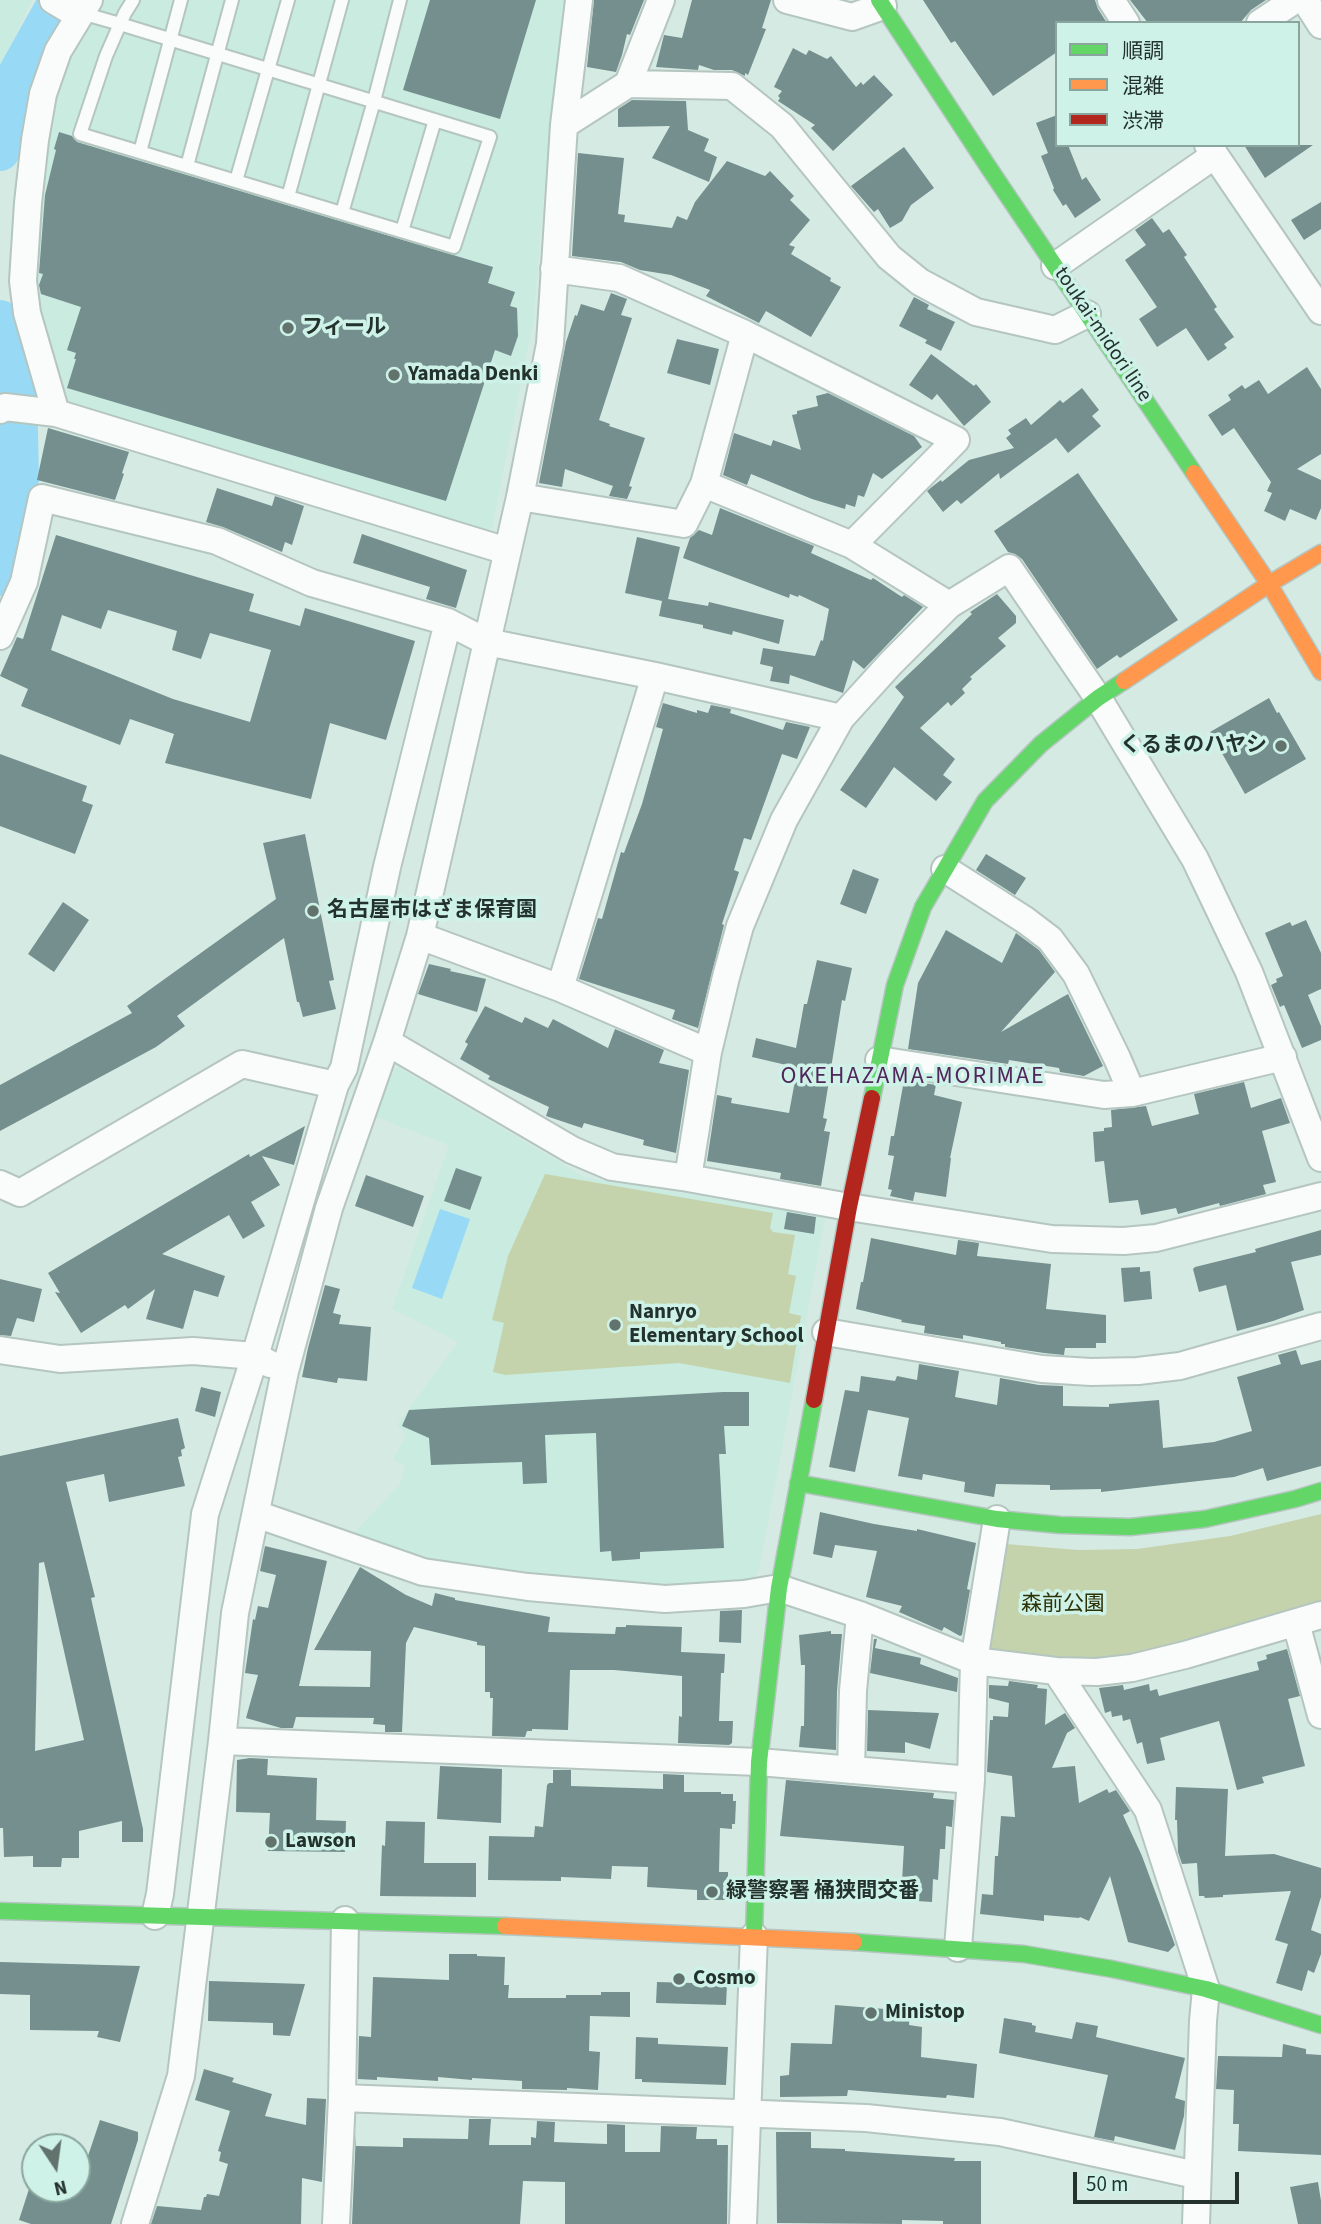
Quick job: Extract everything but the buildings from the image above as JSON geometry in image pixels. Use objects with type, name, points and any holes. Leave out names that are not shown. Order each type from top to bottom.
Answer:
[{"type":"street","points":[[135,2224],[181,2076],[194,1985],[235,1613],[285,1371],[329,1208],[387,1042],[420,936],[520,497],[550,344],[564,125],[579,0]]},
{"type":"street","points":[[628,84],[661,0]]},
{"type":"street","points":[[788,0],[852,17],[881,3]]},
{"type":"street","points":[[1111,0],[1125,21]]},
{"type":"street","points":[[1263,21],[1295,0]]},
{"type":"street","points":[[1305,0],[1321,24]]},
{"type":"street","name":"toukai-midori line","points":[[881,3],[1269,584],[1321,673]]},
{"type":"street","points":[[55,413],[27,313],[23,281],[35,140],[43,94],[73,5]]},
{"type":"street","points":[[564,125],[628,84],[732,86],[782,126],[889,257],[920,282],[976,312],[1055,330],[1087,314]]},
{"type":"street","points":[[1055,266],[1211,150],[1321,311]]},
{"type":"street","points":[[554,270],[619,278],[745,334],[956,440],[852,545]]},
{"type":"street","points":[[520,497],[684,524],[704,484],[745,334]]},
{"type":"street","points":[[2,408],[55,413],[507,551]]},
{"type":"street","points":[[704,484],[852,545],[949,605]]},
{"type":"street","points":[[0,636],[24,582],[42,498],[217,541],[312,583],[448,622],[487,642],[841,718]]},
{"type":"street","points":[[743,2224],[759,1762],[779,1588],[849,1208],[901,966],[923,907],[985,801],[1041,744],[1098,698],[1269,584],[1321,553]]},
{"type":"street","points":[[688,1178],[708,1052],[726,977],[740,926],[784,820],[841,718],[949,605],[1009,568],[1098,698],[1195,859],[1249,972],[1321,1158]]},
{"type":"street","points":[[155,1916],[205,1514],[335,1086],[344,1068],[387,867],[448,622]]},
{"type":"street","points":[[560,988],[655,676]]},
{"type":"street","points":[[945,869],[1050,939],[1076,974],[1132,1093]]},
{"type":"street","points":[[420,936],[560,988],[708,1052]]},
{"type":"street","points":[[387,1042],[572,1150],[612,1167],[688,1178],[849,1208],[1052,1239],[1124,1241],[1156,1238],[1321,1196]]},
{"type":"street","points":[[879,1060],[1104,1095],[1132,1093],[1283,1057]]},
{"type":"street","points":[[0,1184],[20,1193],[242,1064],[335,1086]]},
{"type":"street","points":[[826,1332],[1042,1369],[1091,1372],[1138,1371],[1181,1366],[1321,1326]]},
{"type":"street","points":[[0,1350],[60,1359],[193,1351],[255,1356],[285,1371]]},
{"type":"street","points":[[798,1483],[997,1519],[1060,1525],[1130,1527],[1205,1519],[1321,1491]]},
{"type":"street","points":[[256,1514],[422,1572],[528,1587],[665,1599],[744,1594],[779,1588],[860,1615],[974,1661],[1056,1671],[1097,1672],[1132,1668],[1309,1619],[1321,1715]]},
{"type":"street","points":[[958,1948],[971,1780],[974,1661],[997,1519]]},
{"type":"street","points":[[851,1770],[853,1691],[860,1615]]},
{"type":"street","points":[[1056,1671],[1148,1810],[1206,1989],[1196,2224]]},
{"type":"street","points":[[222,1741],[759,1762],[971,1780]]},
{"type":"street","points":[[0,1911],[345,1920],[754,1936],[958,1948],[1024,1954],[1206,1989],[1321,2025]]},
{"type":"street","points":[[336,2224],[342,2098],[345,1920]]},
{"type":"street","points":[[342,2098],[866,2118],[1000,2132],[1196,2175]]},
{"type":"lane","points":[[73,5],[120,24],[490,137],[454,247],[80,134],[106,56],[120,24],[133,0]]},
{"type":"lane","points":[[140,152],[181,0]]},
{"type":"lane","points":[[187,166],[232,0]]},
{"type":"lane","points":[[236,181],[288,0]]},
{"type":"lane","points":[[288,197],[342,0]]},
{"type":"lane","points":[[342,213],[400,0]]},
{"type":"lane","points":[[402,231],[435,120]]},
{"type":"shaded area","points":[[0,0],[32,0],[0,69]]},
{"type":"shaded area","points":[[102,0],[574,0],[549,133],[533,323],[492,528],[480,531],[69,402],[38,307],[35,277],[41,216],[42,160],[49,111],[65,65]]},
{"type":"shaded area","name":"Nanryo Elementary School","points":[[398,1067],[586,1178],[820,1215],[825,1219],[759,1571],[753,1579],[659,1586],[444,1563],[351,1536],[400,1484],[405,1466],[393,1460],[406,1434],[397,1425],[458,1342],[392,1309],[449,1145],[376,1117],[389,1072]]},
{"type":"green space","points":[[545,1174],[773,1213],[770,1228],[773,1232],[795,1235],[788,1274],[796,1276],[789,1313],[801,1316],[790,1383],[679,1363],[505,1375],[493,1372],[504,1323],[492,1320],[508,1256]]},
{"type":"green space","name":"森前公園","points":[[1321,1514],[1321,1606],[1164,1649],[1094,1662],[998,1657],[989,1649],[1006,1544],[1078,1550],[1137,1549],[1230,1536]]},
{"type":"water","points":[[440,1209],[470,1219],[442,1299],[412,1288]]},
{"type":"waterway","points":[[0,151],[15,79],[59,0]]},
{"type":"waterway","points":[[0,320],[17,387],[19,479],[0,576]]},
{"type":"traffic: fast","points":[[879,0],[1194,473]]},
{"type":"traffic: fast","points":[[872,1098],[895,985],[923,907],[985,801],[1041,744],[1098,698],[1124,681]]},
{"type":"traffic: fast","points":[[754,1936],[759,1762],[779,1588],[814,1400]]},
{"type":"traffic: fast","points":[[798,1483],[997,1519],[1060,1525],[1130,1527],[1205,1519],[1321,1491]]},
{"type":"traffic: fast","points":[[0,1911],[505,1926]]},
{"type":"traffic: fast","points":[[854,1942],[1024,1954],[1112,1969],[1206,1989],[1321,2025]]},
{"type":"traffic: slow","points":[[1194,473],[1269,584],[1321,672]]},
{"type":"traffic: slow","points":[[1124,681],[1269,584],[1321,553]]},
{"type":"traffic: slow","points":[[505,1926],[854,1942]]},
{"type":"traffic: jam","points":[[814,1400],[872,1098]]},
{"type":"place","name":"フィール","points":[[288,328]]},
{"type":"place","name":"Yamada Denki","points":[[394,375]]},
{"type":"place","name":"くるまのハヤシ","points":[[1281,746]]},
{"type":"place","name":"名古屋市はざま保育園","points":[[313,911]]},
{"type":"place","name":"Nanryo Elementary School","points":[[615,1325]]},
{"type":"place","name":"Lawson","points":[[271,1842]]},
{"type":"place","name":"緑警察署 桶狭間交番","points":[[712,1892]]},
{"type":"place","name":"Cosmo","points":[[679,1979]]},
{"type":"place","name":"Ministop","points":[[871,2013]]},
{"type":"district","name":"OKEHAZAMA-MORIMAE","points":[[913,1078]]}]
